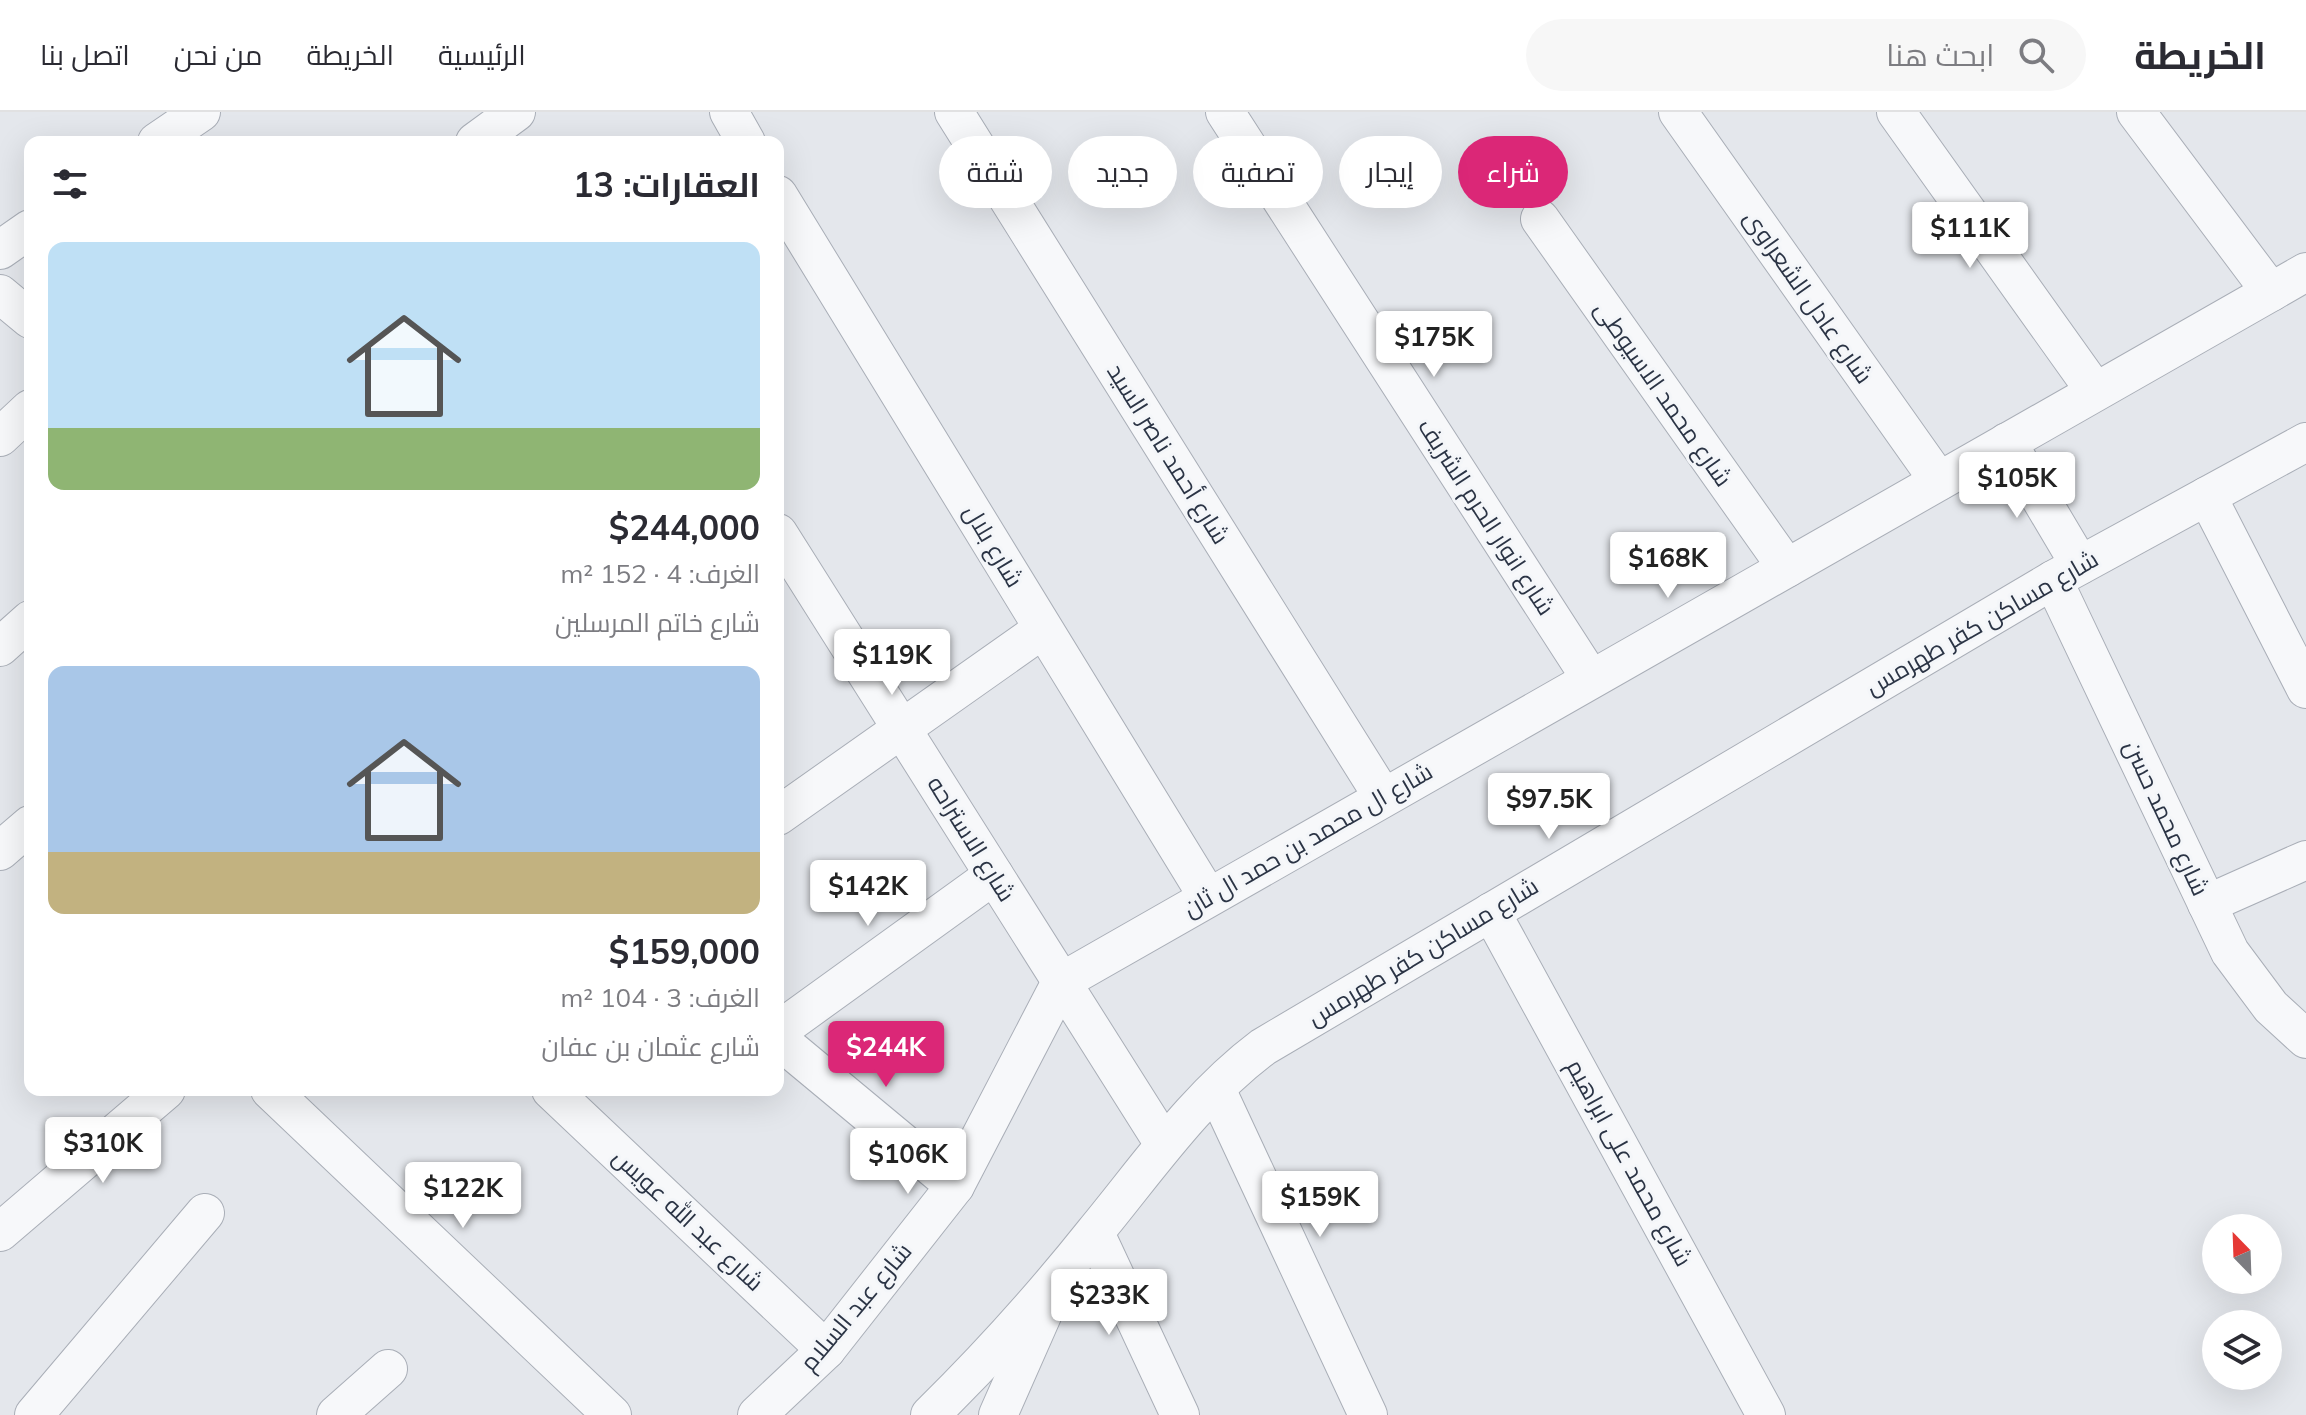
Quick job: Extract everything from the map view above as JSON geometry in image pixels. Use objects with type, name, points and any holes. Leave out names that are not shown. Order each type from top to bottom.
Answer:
[{"type":"street","points":[[166,136],[201,112]]},
{"type":"street","points":[[729,112],[743,136]]},
{"type":"street","name":"شارع أحمد ناصر السيد","points":[[954,112],[1383,797]]},
{"type":"street","name":"شارع انوار الحرم الشريف","points":[[1225,112],[1591,679]]},
{"type":"street","name":"شارع عادل الشعراوى","points":[[1678,112],[1939,481]]},
{"type":"street","points":[[1896,112],[2095,391]]},
{"type":"street","points":[[2136,112],[2271,292]]},
{"type":"street","points":[[487,136],[519,120]]},
{"type":"street","name":"شارع بلال","points":[[784,205],[1208,897]]},
{"type":"street","name":"شارع محمد الاسيوطى","points":[[1540,219],[1787,568]]},
{"type":"street","points":[[0,250],[24,233]]},
{"type":"street","name":"شارع ال محمد بن حمد ال ثان","points":[[1061,982],[2306,272]]},
{"type":"street","points":[[0,294],[24,314]]},
{"type":"street","points":[[0,437],[24,415]]},
{"type":"street","name":"شارع محمد حسن","points":[[2007,442],[2067,572],[2230,952],[2271,1007],[2306,1039]]},
{"type":"street","name":"شارع مساكن كفر طهرمس","points":[[930,1415],[1039,1300],[1164,1144],[1238,1066],[1263,1047],[2067,572],[2306,442]]},
{"type":"street","points":[[2207,496],[2306,689]]},
{"type":"street","name":"شارع الاستراحه","points":[[784,557],[790,581],[901,729],[1164,1144]]},
{"type":"street","points":[[0,647],[24,625]]},
{"type":"street","points":[[784,812],[1043,629]]},
{"type":"street","points":[[0,851],[24,830]]},
{"type":"street","points":[[2207,904],[2306,860]]},
{"type":"street","points":[[784,1027],[994,875]]},
{"type":"street","name":"شارع محمد على ابراهيم","points":[[1491,912],[1766,1415]]},
{"type":"street","name":"شارع عبد السلام","points":[[757,1415],[826,1350],[955,1186],[1061,982]]},
{"type":"street","points":[[784,1044],[955,1186]]},
{"type":"street","points":[[1216,1089],[1368,1415]]},
{"type":"street","points":[[0,1232],[159,1096]]},
{"type":"street","points":[[276,1096],[612,1415]]},
{"type":"street","name":"شارع عبد الله عويس","points":[[557,1096],[826,1350]]},
{"type":"street","points":[[34,1415],[205,1213]]},
{"type":"street","points":[[1095,1233],[1180,1415]]},
{"type":"street","points":[[998,1415],[1062,1272]]},
{"type":"street","points":[[336,1415],[388,1369]]}]
